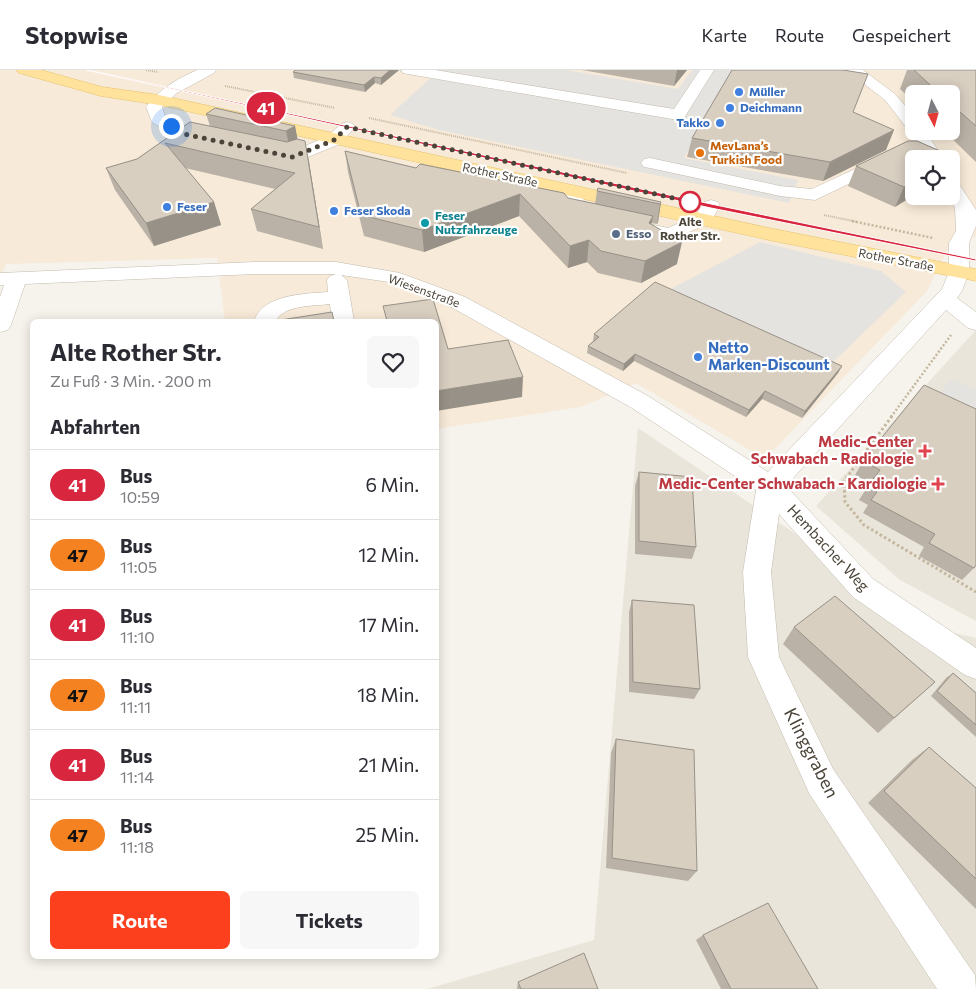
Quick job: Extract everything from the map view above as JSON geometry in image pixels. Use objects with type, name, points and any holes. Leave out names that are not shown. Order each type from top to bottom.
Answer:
[{"type":"main road","name":"Rother Straße","points":[[24,70],[101,91],[157,97],[334,140],[575,191]]},
{"type":"main road","name":"Rother Straße","points":[[174,88],[707,212],[966,261]]},
{"type":"street","points":[[209,70],[157,97],[158,119],[184,134],[233,144]]},
{"type":"street","points":[[408,70],[678,115],[707,70]]},
{"type":"street","points":[[852,70],[890,97],[905,116]]},
{"type":"street","points":[[253,148],[292,157],[334,140],[347,127]]},
{"type":"street","points":[[650,163],[780,191],[815,194],[895,154],[905,153]]},
{"type":"street","points":[[575,191],[573,214],[670,234],[707,212]]},
{"type":"street","points":[[960,201],[976,222]]},
{"type":"street","points":[[770,486],[952,291],[966,261],[964,208]]},
{"type":"street","name":"Wiesenstraße","points":[[8,279],[255,268],[336,268],[393,277],[458,302],[640,402],[770,486]]},
{"type":"street","points":[[336,268],[343,319]]},
{"type":"street","points":[[0,325],[8,279]]},
{"type":"street","points":[[266,319],[268,313],[277,307],[304,301],[340,297]]},
{"type":"street","points":[[945,299],[971,319]]},
{"type":"street","name":"Hembacher Weg","points":[[770,486],[863,588],[976,665]]},
{"type":"street","name":"Klinggraben","points":[[770,486],[758,572],[764,657],[821,781],[961,989]]},
{"type":"path","points":[[146,70],[339,109]]},
{"type":"path","points":[[364,116],[387,123],[628,173]]},
{"type":"path","points":[[822,214],[966,261]]},
{"type":"path","points":[[971,319],[844,481],[845,502],[864,525],[976,592]]},
{"type":"shaded area","points":[[0,70],[976,70],[976,237],[955,235],[927,291],[765,459],[636,383],[581,407],[439,429],[439,319],[225,319],[217,258],[6,264],[0,280]]},
{"type":"shaded area","points":[[439,70],[566,70],[678,89],[692,70],[735,70],[684,158],[798,180],[789,203],[439,130],[390,115]]},
{"type":"shaded area","points":[[760,242],[881,271],[906,292],[830,365],[665,292]]},
{"type":"shaded area","points":[[976,330],[976,621],[900,580],[816,506]]},
{"type":"shaded area","points":[[951,379],[976,390],[976,428],[930,406]]},
{"type":"shaded area","points":[[638,428],[937,629],[976,638],[976,989],[427,989],[594,940]]},
{"type":"building","points":[[295,70],[390,70],[381,78],[374,77],[364,85],[293,72]]},
{"type":"building","points":[[732,70],[843,70],[868,74],[853,112],[894,130],[830,162],[692,138]]},
{"type":"building","points":[[914,70],[976,70],[976,126],[960,112],[960,85],[930,85]]},
{"type":"building","points":[[215,108],[295,126],[286,131],[206,114]]},
{"type":"building","points":[[190,122],[287,142],[297,139],[305,141],[319,227],[251,209],[295,173],[165,143],[214,202],[146,223],[106,168],[137,159]]},
{"type":"building","points":[[908,141],[917,141],[938,150],[905,150],[904,187],[856,166]]},
{"type":"building","points":[[345,151],[416,168],[420,164],[564,193],[568,198],[653,216],[649,223],[682,242],[645,261],[601,251],[589,240],[570,246],[520,194],[422,230],[361,215]]},
{"type":"building","points":[[598,188],[661,202],[660,204],[597,191]]},
{"type":"building","name":"Netto Marken-Discount","points":[[655,282],[842,366],[805,411],[765,391],[749,410],[635,354],[624,364],[588,346],[599,337],[594,334]]},
{"type":"building","points":[[433,299],[439,319],[386,319],[383,306]]},
{"type":"building","points":[[332,312],[334,319],[287,319]]},
{"type":"building","points":[[439,319],[448,349],[508,340],[523,377],[439,391]]},
{"type":"building","name":"Medic-Center Schwabach - Radiologie","points":[[924,385],[976,409],[976,565],[974,568],[929,543],[935,534],[871,500],[877,492],[867,487],[880,470],[863,461]]},
{"type":"building","points":[[639,472],[692,477],[696,547],[639,541]]},
{"type":"building","points":[[835,596],[935,682],[894,718],[794,627]]},
{"type":"building","points":[[632,600],[694,605],[700,689],[633,682]]},
{"type":"building","points":[[953,673],[976,693],[976,725],[937,691]]},
{"type":"building","points":[[616,739],[694,750],[697,871],[612,858]]},
{"type":"building","points":[[929,747],[976,788],[976,879],[884,791]]},
{"type":"building","points":[[768,903],[818,989],[731,989],[703,935]]},
{"type":"building","points":[[584,953],[598,989],[521,989],[518,982]]},
{"type":"bus line","name":"41","points":[[88,70],[711,206],[976,259]]},
{"type":"place","name":"Müller","points":[[739,92]]},
{"type":"place","name":"Deichmann","points":[[730,108]]},
{"type":"place","name":"Takko","points":[[720,123]]},
{"type":"place","name":"MevLana’s Turkish Food","points":[[700,153]]},
{"type":"place","name":"Alte Rother Str.","points":[[690,202]]},
{"type":"place","name":"Feser","points":[[167,207]]},
{"type":"place","name":"Feser Skoda","points":[[334,211]]},
{"type":"place","name":"Feser Nutzfahrzeuge","points":[[425,223]]},
{"type":"place","name":"Esso","points":[[616,234]]},
{"type":"place","name":"Netto Marken-Discount","points":[[698,357]]},
{"type":"place","name":"Medic-Center Schwabach - Radiologie","points":[[925,451]]},
{"type":"place","name":"Medic-Center Schwabach - Kardiologie","points":[[938,484]]},
{"type":"route","points":[[171,126],[184,134],[292,157],[334,140],[347,127],[692,202],[690,202]]}]
